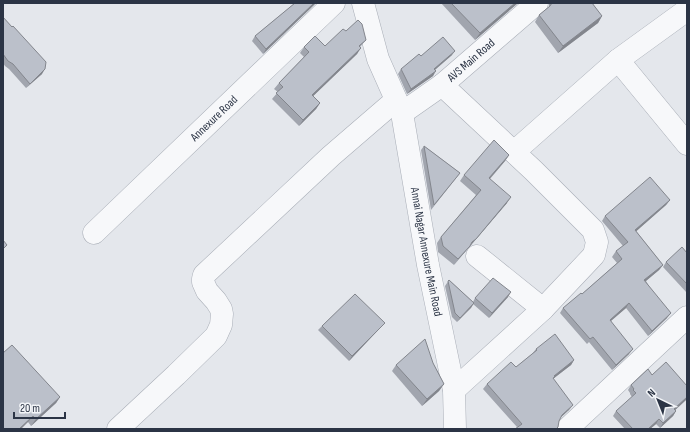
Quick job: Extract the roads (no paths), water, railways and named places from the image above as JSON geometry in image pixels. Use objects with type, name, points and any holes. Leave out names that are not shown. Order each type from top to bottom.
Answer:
[{"type":"street","name":"Annexure Road","points":[[94,233],[334,3]]},
{"type":"street","points":[[362,3],[378,59],[399,107]]},
{"type":"street","name":"AVS Main Road","points":[[118,429],[216,336],[221,325],[222,314],[216,301],[207,291],[203,282],[204,275],[331,156],[399,107],[442,85],[537,3]]},
{"type":"street","points":[[514,152],[618,60],[687,10]]},
{"type":"street","points":[[618,60],[687,144]]},
{"type":"street","points":[[442,85],[534,171],[593,230],[597,242],[594,255],[543,309],[454,390]]},
{"type":"street","name":"Annai Nagar Annexure Main Road","points":[[399,107],[428,265],[454,390],[455,429]]},
{"type":"street","points":[[477,256],[543,309]]},
{"type":"street","points":[[567,429],[687,317]]}]
